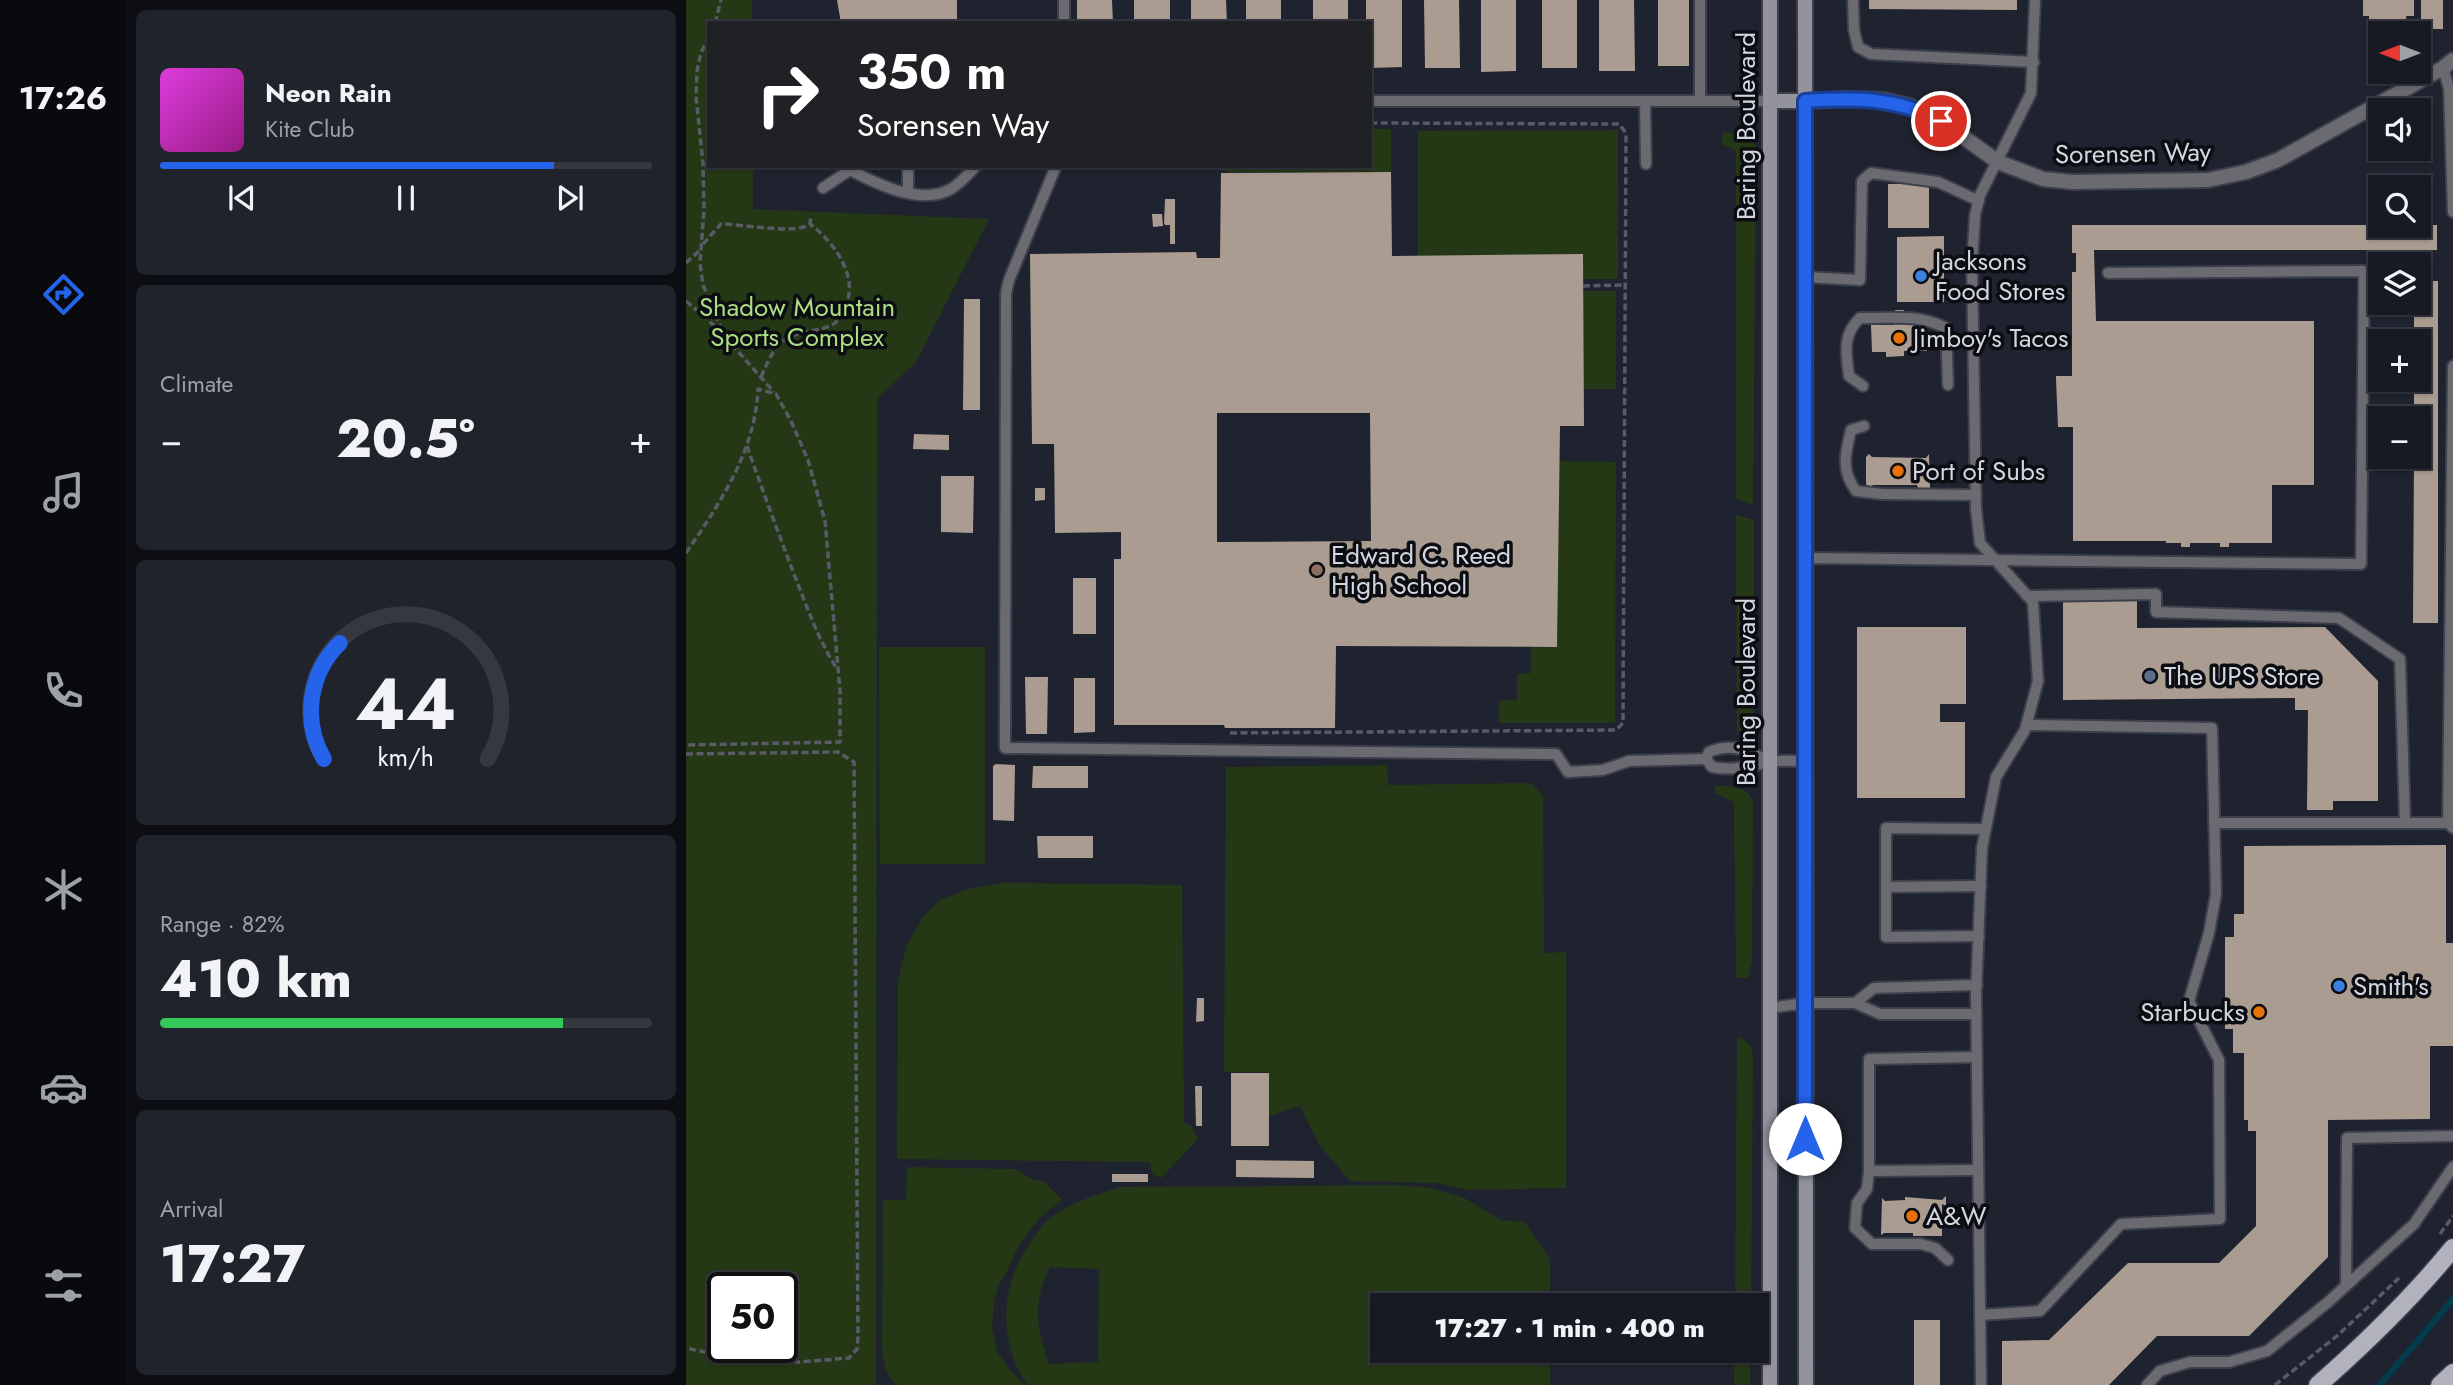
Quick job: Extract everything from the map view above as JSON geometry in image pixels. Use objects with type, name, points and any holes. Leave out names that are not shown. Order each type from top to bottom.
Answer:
[{"type":"main road","name":"Baring Boulevard","points":[[1770,0],[1770,1385]]},
{"type":"main road","points":[[1805,0],[1806,1385]]},
{"type":"main road","points":[[1770,101],[1805,101]]},
{"type":"main road","points":[[2318,1385],[2371,1338],[2453,1248]]},
{"type":"main road","points":[[2440,1385],[2453,1373]]},
{"type":"street","name":"Sorensen Way","points":[[1805,101],[1884,100],[1909,106],[1941,121],[1998,162],[2043,179],[2072,182],[2208,180],[2246,172],[2278,160],[2448,64]]},
{"type":"lane","points":[[1064,0],[1064,21]]},
{"type":"lane","points":[[1700,0],[1700,101]]},
{"type":"lane","points":[[1853,0],[1854,30],[1858,47],[1871,54],[2034,62]]},
{"type":"lane","points":[[1981,1385],[1976,1014],[1984,829],[1996,777],[2026,725],[2038,681],[2033,602],[1980,543],[1976,495],[1972,265],[1975,215],[1979,201],[2031,93],[2035,0]]},
{"type":"lane","points":[[2448,64],[2453,212]]},
{"type":"lane","points":[[1372,101],[1770,101]]},
{"type":"lane","points":[[1645,101],[1646,164]]},
{"type":"lane","points":[[823,188],[850,168],[879,184],[908,193],[942,193],[952,188],[974,168]]},
{"type":"lane","points":[[908,168],[908,193]]},
{"type":"lane","points":[[1055,168],[1006,293],[1005,748],[1556,754],[1568,772],[1591,772],[1629,761],[1706,759]]},
{"type":"lane","points":[[1805,277],[1860,279],[1862,181],[1871,173],[1938,182],[1979,201]]},
{"type":"lane","points":[[1804,558],[2361,565],[2364,271],[2108,273]]},
{"type":"lane","points":[[1863,386],[1849,376],[1846,349],[1850,328],[1860,318],[1914,318],[1930,320],[1946,328],[1948,385]]},
{"type":"lane","points":[[2214,823],[2451,825],[2453,366]]},
{"type":"lane","points":[[1864,426],[1851,430],[1846,449],[1846,478],[1856,491],[1882,494],[1976,495]]},
{"type":"lane","points":[[2027,596],[2156,594],[2157,612],[2339,618],[2400,659],[2405,823]]},
{"type":"lane","points":[[1980,1315],[2040,1311],[2121,1224],[2220,1219],[2219,1060],[2189,1001],[2209,933],[2216,894],[2212,728],[2026,725]]},
{"type":"lane","points":[[1706,759],[1709,752],[1717,749],[1740,748],[1770,762]]},
{"type":"lane","points":[[1706,759],[1712,767],[1719,768],[1804,761]]},
{"type":"lane","points":[[1979,936],[1886,937],[1886,828],[1984,829]]},
{"type":"lane","points":[[1886,887],[1981,886]]},
{"type":"lane","points":[[1855,1003],[1874,988],[1977,985]]},
{"type":"lane","points":[[1770,1008],[1805,1003],[1855,1003],[1880,1014],[1976,1014]]},
{"type":"lane","points":[[1948,1260],[1935,1248],[1921,1244],[1872,1244],[1855,1228],[1857,1203],[1867,1189],[1869,1171],[1869,1059],[1977,1057]]},
{"type":"lane","points":[[2346,1285],[2347,1138],[2453,1136]]},
{"type":"lane","points":[[2147,1385],[2160,1371],[2190,1362],[2229,1362],[2267,1351],[2414,1224],[2453,1167]]},
{"type":"lane","points":[[1869,1171],[1977,1170]]},
{"type":"path","points":[[716,21],[721,0]]},
{"type":"path","points":[[707,40],[701,52],[696,97],[703,163],[700,263],[703,285],[724,335]]},
{"type":"path","points":[[1230,733],[1616,730],[1623,723],[1626,133],[1619,124],[1372,123]]},
{"type":"path","points":[[686,263],[699,252],[721,224],[804,229],[810,224],[811,215]]},
{"type":"path","points":[[761,377],[779,342],[795,334],[836,323],[847,303],[848,278],[839,254],[826,237],[810,224]]},
{"type":"path","points":[[1583,286],[1626,285]]},
{"type":"path","points":[[686,300],[724,335],[776,394],[792,421],[808,460],[825,521],[832,581],[840,742],[686,745]]},
{"type":"path","points":[[686,310],[697,310]]},
{"type":"path","points":[[686,553],[734,478],[757,416],[758,389],[776,394]]},
{"type":"path","points":[[746,444],[779,538],[822,646],[838,671]]},
{"type":"path","points":[[686,754],[838,752],[854,762],[858,1337],[857,1349],[849,1358],[799,1362],[738,1359],[686,1348]]},
{"type":"path","points":[[2434,1241],[2453,1216]]},
{"type":"path","points":[[2275,1385],[2337,1336],[2402,1276]]},
{"type":"green space","name":"Shadow Mountain Sports Complex","points":[[686,0],[752,0],[752,21],[707,21],[707,168],[753,168],[753,209],[989,219],[916,362],[877,399],[876,1385],[686,1385]]},
{"type":"green space","points":[[1372,129],[1391,129],[1391,172],[1226,172],[1226,168],[1372,168]]},
{"type":"green space","points":[[1618,130],[1618,279],[1583,279],[1583,254],[1418,256],[1418,131]]},
{"type":"green space","points":[[1723,132],[1742,134],[1756,146],[1753,505],[1736,499],[1736,151],[1722,144]]},
{"type":"green space","points":[[1583,291],[1616,291],[1616,389],[1583,389]]},
{"type":"green space","points":[[1559,461],[1616,462],[1615,723],[1499,723],[1499,701],[1517,700],[1517,674],[1531,673],[1531,647],[1557,646]]},
{"type":"green space","points":[[1736,515],[1754,520],[1753,714],[1749,726],[1737,732]]},
{"type":"green space","points":[[879,647],[985,647],[985,864],[880,864]]},
{"type":"green space","points":[[1387,765],[1388,785],[1531,783],[1543,796],[1544,953],[1566,952],[1566,1188],[1467,1190],[1436,1183],[1350,1181],[1320,1146],[1300,1106],[1268,1116],[1268,1072],[1224,1072],[1226,767]]},
{"type":"green space","points":[[1715,786],[1742,789],[1753,801],[1752,962],[1748,978],[1736,978],[1734,802],[1715,793]]},
{"type":"green space","points":[[1005,883],[1182,885],[1184,1123],[1192,1126],[1198,1139],[1161,1178],[1152,1174],[1150,1162],[897,1159],[898,981],[907,944],[923,917],[940,900],[971,888]]},
{"type":"green space","points":[[1737,1037],[1748,1043],[1753,1055],[1751,1293],[1735,1293]]},
{"type":"green space","points":[[907,1167],[1015,1169],[1032,1179],[1043,1181],[1062,1200],[1041,1217],[1020,1243],[999,1284],[994,1302],[992,1328],[997,1351],[1008,1368],[1025,1385],[897,1385],[888,1373],[882,1348],[883,1200],[906,1200]]},
{"type":"green space","points":[[1395,1185],[1432,1188],[1464,1198],[1501,1220],[1525,1222],[1550,1259],[1550,1293],[1370,1293],[1370,1363],[1550,1363],[1550,1385],[1027,1385],[1010,1348],[1007,1329],[1009,1290],[1015,1271],[1024,1253],[1049,1219],[1093,1196],[1121,1187]],"holes":[[[1050,1267],[1099,1269],[1098,1362],[1049,1364],[1041,1338],[1038,1303]]]},
{"type":"green space","points":[[1735,1363],[1751,1363],[1750,1385],[1734,1385]]},
{"type":"building","points":[[837,0],[957,0],[957,21],[841,21]]},
{"type":"building","points":[[1077,0],[1112,0],[1113,21],[1077,21]]},
{"type":"building","points":[[1134,0],[1170,0],[1170,21],[1134,21]]},
{"type":"building","points":[[1191,0],[1226,0],[1227,21],[1191,21]]},
{"type":"building","points":[[1246,0],[1281,0],[1281,21],[1246,21]]},
{"type":"building","points":[[1313,0],[1348,0],[1348,21],[1313,21]]},
{"type":"building","points":[[1366,0],[1402,0],[1402,67],[1372,68],[1372,21],[1366,21]]},
{"type":"building","points":[[1424,0],[1459,0],[1460,68],[1425,68]]},
{"type":"building","points":[[1481,0],[1516,0],[1516,71],[1481,72]]},
{"type":"building","points":[[1542,0],[1577,0],[1577,68],[1542,68]]},
{"type":"building","points":[[1599,0],[1634,0],[1635,71],[1599,71]]},
{"type":"building","points":[[1658,0],[1689,0],[1689,66],[1658,66]]},
{"type":"building","points":[[1869,0],[2017,0],[2017,10],[1869,9]]},
{"type":"building","points":[[2363,0],[2414,0],[2414,16],[2406,16],[2407,21],[2369,21],[2369,16],[2363,16]]},
{"type":"building","points":[[2421,0],[2443,0],[2443,29],[2431,29],[2431,21],[2421,21]]},
{"type":"building","points":[[1391,172],[1392,256],[1583,254],[1584,426],[1560,426],[1557,647],[1336,646],[1335,728],[1114,725],[1114,559],[1121,559],[1121,532],[1055,533],[1054,444],[1032,444],[1030,254],[1196,252],[1197,258],[1220,258],[1221,173]],"holes":[[[1217,413],[1370,413],[1371,541],[1217,542]]]},
{"type":"building","points":[[1888,184],[1929,184],[1929,228],[1888,228]]},
{"type":"building","points":[[1165,199],[1175,199],[1175,244],[1170,244],[1170,225],[1164,223]]},
{"type":"building","points":[[1152,214],[1162,214],[1163,226],[1153,227]]},
{"type":"building","points":[[2072,225],[2368,225],[2368,238],[2431,238],[2431,225],[2437,225],[2437,250],[2094,250],[2096,321],[2314,321],[2314,485],[2272,485],[2272,543],[2229,543],[2229,547],[2220,547],[2220,543],[2190,543],[2190,547],[2181,547],[2181,543],[2166,541],[2073,541],[2073,427],[2058,427],[2056,379],[2056,376],[2072,376],[2072,272],[2076,272],[2076,253],[2072,253]]},
{"type":"building","name":"Jacksons Food Stores","points":[[1944,236],[1944,302],[1897,302],[1897,237]]},
{"type":"building","points":[[2431,281],[2438,281],[2438,623],[2413,623],[2414,469],[2431,469],[2431,406],[2414,406],[2414,392],[2431,392],[2431,329],[2414,329],[2414,315],[2431,315]]},
{"type":"building","points":[[964,299],[980,299],[980,410],[963,410]]},
{"type":"building","name":"Jimboy's Tacos","points":[[1895,310],[1904,310],[1904,325],[1926,325],[1927,351],[1904,351],[1904,356],[1886,357],[1886,352],[1872,352],[1871,325],[1894,325]]},
{"type":"building","points":[[914,434],[949,435],[949,450],[913,449]]},
{"type":"building","name":"Port of Subs","points":[[1869,454],[1872,457],[1926,458],[1929,454],[1930,488],[1918,488],[1917,485],[1873,485],[1869,488],[1866,484],[1866,457]]},
{"type":"building","points":[[941,476],[974,476],[973,533],[941,532]]},
{"type":"building","points":[[1035,488],[1045,488],[1045,500],[1035,501]]},
{"type":"building","points":[[1073,578],[1096,578],[1096,634],[1073,634]]},
{"type":"building","points":[[2063,597],[2073,600],[2137,600],[2137,628],[2325,627],[2378,681],[2378,801],[2333,801],[2333,810],[2307,810],[2308,710],[2295,710],[2295,698],[2063,700]]},
{"type":"building","points":[[1857,627],[1966,627],[1966,704],[1940,704],[1940,722],[1965,722],[1965,798],[1857,798]]},
{"type":"building","points":[[1025,677],[1048,677],[1047,734],[1026,734]]},
{"type":"building","points":[[1074,678],[1095,678],[1095,732],[1074,733]]},
{"type":"building","points":[[1015,765],[1014,821],[993,820],[993,766]]},
{"type":"building","points":[[1033,766],[1088,766],[1088,788],[1032,788]]},
{"type":"building","points":[[1037,836],[1093,836],[1093,858],[1038,858]]},
{"type":"building","name":"Smith's","points":[[2446,845],[2446,943],[2453,943],[2453,1046],[2430,1046],[2430,1119],[2328,1120],[2328,1257],[2249,1336],[2157,1336],[2109,1385],[2002,1385],[2002,1341],[2049,1340],[2128,1263],[2219,1263],[2256,1226],[2256,1131],[2248,1131],[2248,1120],[2244,1120],[2244,1053],[2233,1053],[2233,1029],[2225,1029],[2225,937],[2234,937],[2234,914],[2244,914],[2244,846]]},
{"type":"building","points":[[1197,998],[1204,998],[1204,1021],[1196,1022]]},
{"type":"building","points":[[1231,1073],[1269,1073],[1269,1146],[1231,1146]]},
{"type":"building","points":[[1195,1086],[1202,1086],[1202,1126],[1196,1126]]},
{"type":"building","points":[[1236,1160],[1314,1161],[1314,1178],[1236,1177]]},
{"type":"building","points":[[1112,1174],[1148,1174],[1148,1182],[1112,1182]]},
{"type":"building","name":"A&W","points":[[1946,1196],[1946,1206],[1942,1204],[1942,1236],[1913,1236],[1913,1233],[1881,1235],[1882,1198],[1885,1201],[1905,1200],[1905,1197],[1942,1200]]},
{"type":"building","points":[[1914,1320],[1940,1320],[1940,1385],[1914,1385]]},
{"type":"waterway","points":[[2380,1385],[2453,1299]]},
{"type":"place","name":"Jacksons Food Stores","points":[[1921,276]]},
{"type":"place","name":"Jimboy's Tacos","points":[[1899,338]]},
{"type":"place","name":"Port of Subs","points":[[1898,471]]},
{"type":"place","name":"Edward C. Reed High School","points":[[1317,570]]},
{"type":"place","name":"The UPS Store","points":[[2150,676]]},
{"type":"place","name":"Smith's","points":[[2339,986]]},
{"type":"place","name":"Starbucks","points":[[2259,1012]]},
{"type":"place","name":"A&W","points":[[1912,1216]]},
{"type":"route","points":[[1805,1139],[1805,101],[1884,100],[1909,106],[1941,121]]}]
